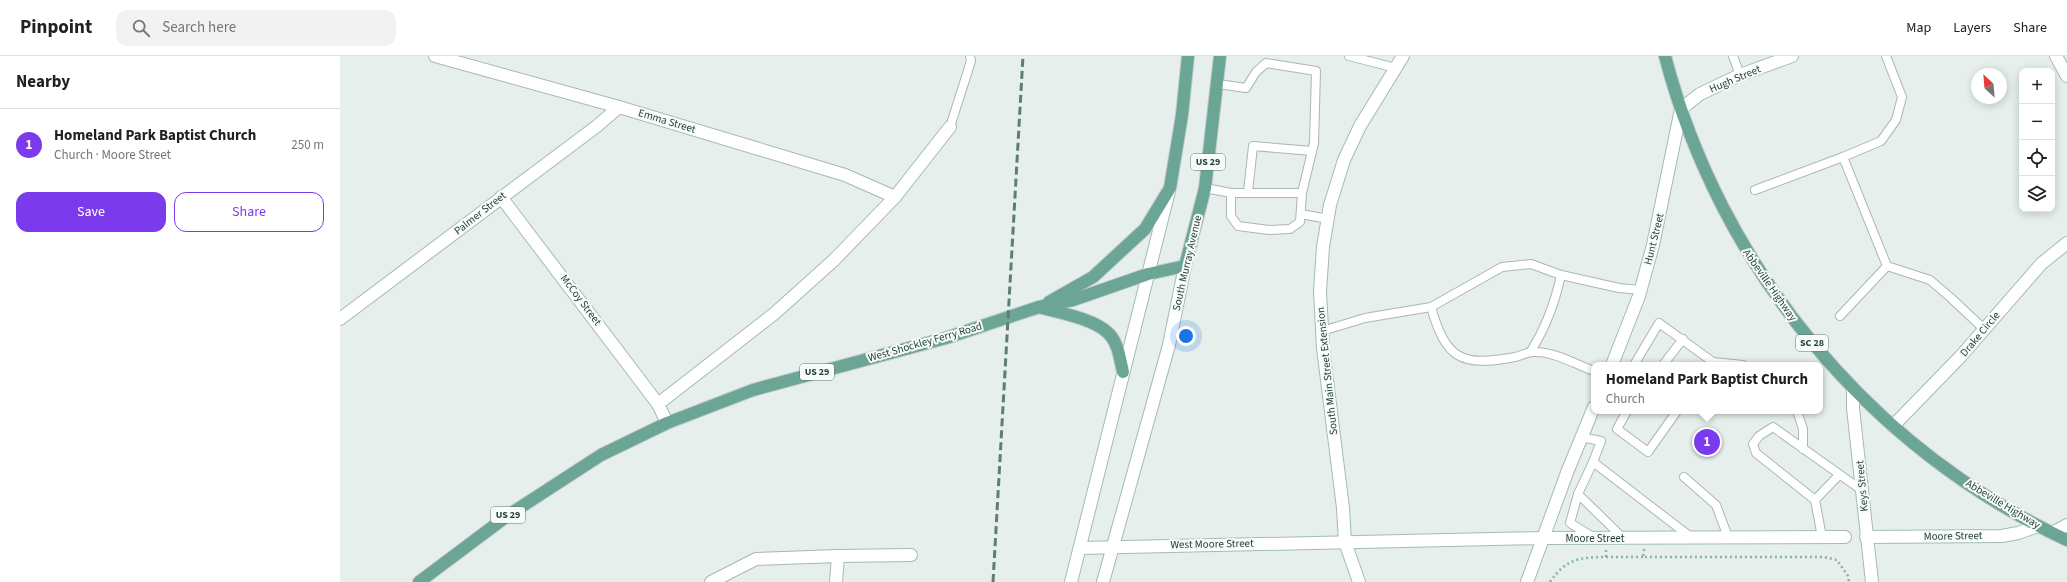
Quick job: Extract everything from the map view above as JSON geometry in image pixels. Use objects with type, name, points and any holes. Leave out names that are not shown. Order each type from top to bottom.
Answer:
[{"type":"main road","name":"US 29","points":[[1039,307],[1093,277],[1145,229],[1170,188],[1182,115],[1188,56]]},
{"type":"main road","name":"South Murray Avenue","points":[[1185,266],[1205,188],[1220,56]]},
{"type":"main road","name":"Abbeville Highway","points":[[1665,56],[1681,109],[1702,164],[1740,242],[1763,278],[1789,314],[1824,358],[1853,389],[1893,426],[1932,458],[1986,496],[2038,526],[2067,540]]},
{"type":"main road","name":"West Shockley Ferry Road","points":[[419,582],[507,516],[601,455],[667,423],[752,390],[946,338],[1039,307],[1072,300],[1148,274],[1185,266]]},
{"type":"main road","points":[[1039,307],[1080,318],[1108,332],[1119,351],[1123,372]]},
{"type":"street","name":"Emma Street","points":[[435,56],[619,107],[845,174],[895,197]]},
{"type":"street","name":"South Main Street Extension","points":[[1359,582],[1345,542],[1343,508],[1322,330],[1320,291],[1330,205],[1344,160],[1360,126],[1403,56]]},
{"type":"street","name":"Hugh Street","points":[[1681,109],[1700,94],[1740,75],[1792,56]]},
{"type":"street","points":[[2056,56],[2067,76]]},
{"type":"street","name":"Palmer Street","points":[[340,319],[501,196],[597,126],[619,107]]},
{"type":"street","name":"Hunt Street","points":[[1613,362],[1641,290],[1666,190],[1681,109]]},
{"type":"street","points":[[667,423],[658,404],[775,313],[834,260],[895,197],[950,127]]},
{"type":"street","points":[[1071,582],[1170,188]]},
{"type":"street","name":"McCoy Street","points":[[501,196],[658,404]]},
{"type":"street","name":"Drake Circle","points":[[1893,426],[1924,397],[2041,264],[2067,243]]},
{"type":"street","name":"South Murray Avenue","points":[[1104,582],[1169,345],[1185,266]]},
{"type":"street","name":"Keys Street","points":[[1853,389],[1864,491],[1866,537],[1872,582]]},
{"type":"street","points":[[1527,582],[1542,538],[1591,414]]},
{"type":"street","points":[[2052,533],[2067,525]]},
{"type":"street","name":"Moore Street","points":[[1866,537],[2002,536],[2018,533],[2038,526]]},
{"type":"street","name":"Moore Street","points":[[1345,542],[1542,538],[1845,537]]},
{"type":"street","name":"West Moore Street","points":[[1080,548],[1113,546],[1345,542]]},
{"type":"street","points":[[711,582],[756,559],[911,555]]},
{"type":"street","points":[[836,582],[838,556]]},
{"type":"lane","points":[[950,127],[971,61],[970,56]]},
{"type":"lane","points":[[1348,56],[1368,58],[1396,68]]},
{"type":"lane","points":[[1733,56],[1740,75]]},
{"type":"lane","points":[[1755,190],[1881,141],[1896,120],[1902,97],[1886,56]]},
{"type":"lane","points":[[1218,84],[1246,88],[1256,72],[1266,64],[1316,71],[1312,151],[1302,193],[1300,222],[1290,229],[1269,230],[1238,226],[1231,216],[1231,193]]},
{"type":"lane","points":[[1248,192],[1253,146],[1312,151]]},
{"type":"lane","points":[[1843,157],[1887,266],[1930,280],[1984,329]]},
{"type":"lane","points":[[1205,188],[1231,193],[1302,193]]},
{"type":"lane","points":[[1301,214],[1328,219]]},
{"type":"lane","points":[[1322,330],[1365,318],[1431,307],[1502,267],[1531,264],[1561,275],[1619,288],[1641,290]]},
{"type":"lane","points":[[1840,316],[1887,266]]},
{"type":"lane","points":[[1531,351],[1544,330],[1556,298],[1561,275]]},
{"type":"lane","points":[[1431,307],[1438,331],[1449,349],[1462,359],[1479,362],[1517,357],[1531,351],[1545,353],[1591,370]]},
{"type":"lane","points":[[1636,362],[1659,323],[1710,362]]},
{"type":"lane","points":[[1665,362],[1683,340]]},
{"type":"lane","points":[[1625,414],[1617,430],[1648,452],[1675,414]]},
{"type":"lane","points":[[1798,414],[1803,429],[1803,450]]},
{"type":"lane","points":[[1822,538],[1815,500],[1756,453],[1753,444],[1759,436],[1773,427],[1803,450],[1864,491]]},
{"type":"lane","points":[[1581,437],[1601,442],[1578,494],[1570,523],[1593,538]]},
{"type":"lane","points":[[1593,462],[1692,538]]},
{"type":"lane","points":[[1815,500],[1839,475]]},
{"type":"lane","points":[[1684,477],[1716,505],[1728,537]]},
{"type":"lane","points":[[1578,494],[1623,538]]},
{"type":"path","points":[[1643,557],[1645,537]]},
{"type":"path","points":[[1606,538],[1606,557]]},
{"type":"path","points":[[1550,582],[1568,562],[1585,557],[1824,557],[1837,560],[1848,576],[1849,582]]},
{"type":"railway","points":[[993,582],[1023,56]]},
{"type":"place","name":"Homeland Park Baptist Church","points":[[1707,442]]}]
